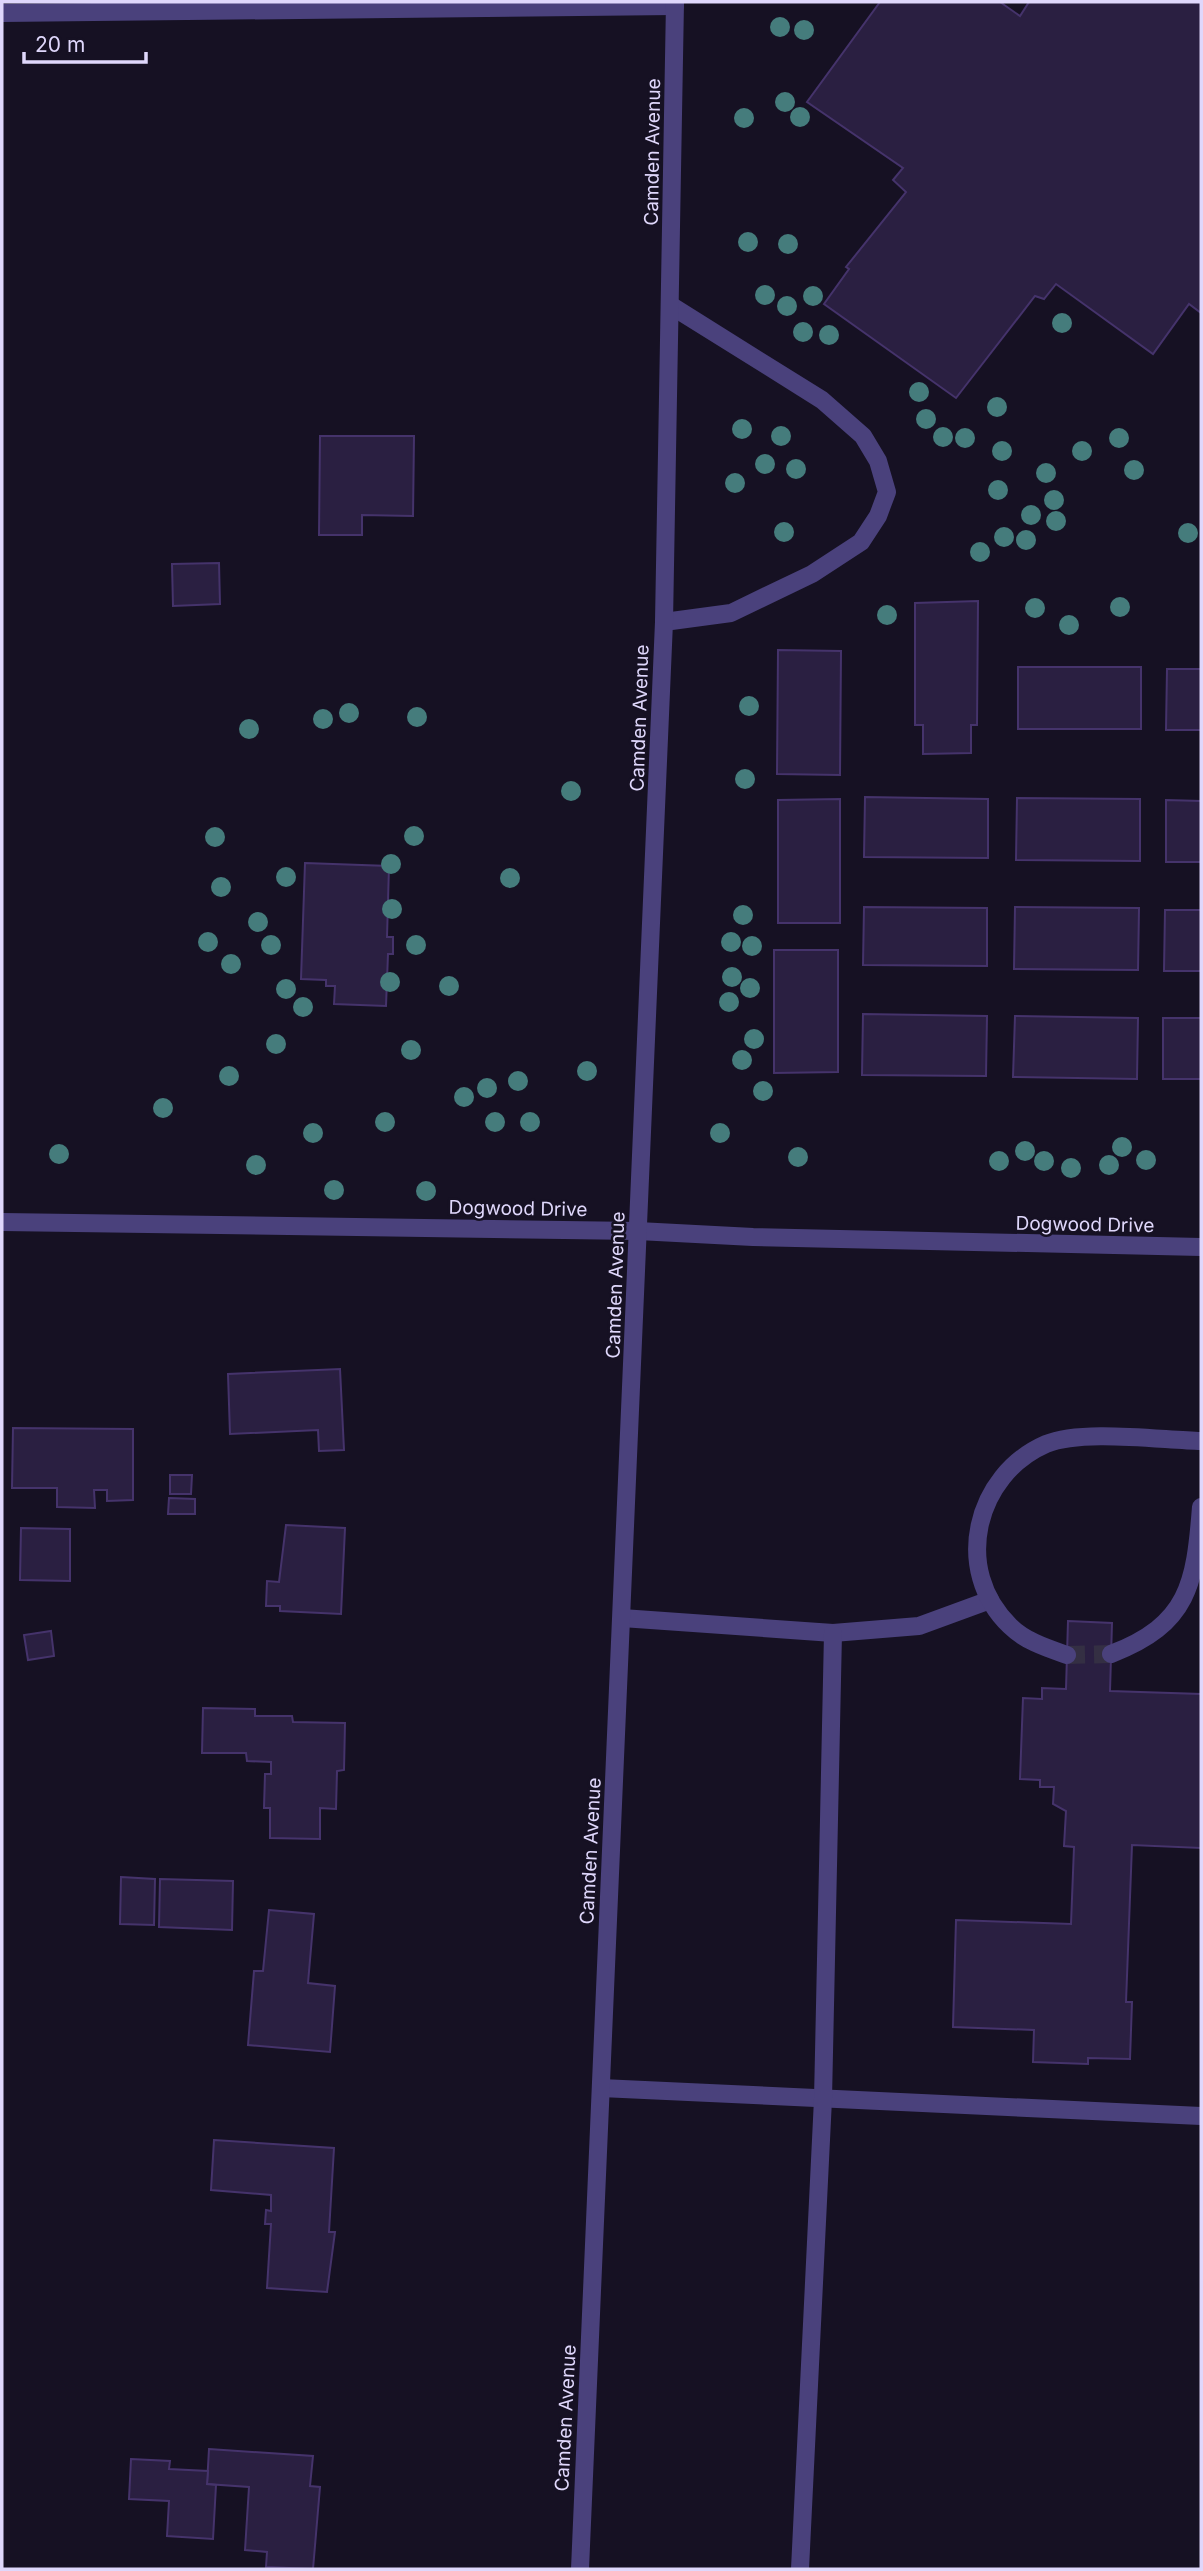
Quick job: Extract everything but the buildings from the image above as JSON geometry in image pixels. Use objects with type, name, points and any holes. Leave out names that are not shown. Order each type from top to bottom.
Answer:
[{"type":"street","points":[[2,13],[675,4]]},
{"type":"street","name":"Camden Avenue","points":[[580,2569],[664,622],[675,4]]},
{"type":"street","points":[[664,622],[731,613],[812,574],[861,542],[878,516],[887,492],[878,461],[863,436],[822,400],[670,305]]},
{"type":"street","name":"Dogwood Drive","points":[[2,1222],[638,1231],[808,1239],[1201,1247]]},
{"type":"street","points":[[1067,1656],[1039,1646],[1010,1626],[990,1600],[979,1570],[976,1539],[988,1499],[998,1480],[1020,1458],[1048,1443],[1079,1436],[1201,1441]]},
{"type":"street","points":[[1111,1654],[1139,1644],[1167,1623],[1186,1595],[1197,1562],[1201,1507]]},
{"type":"street","points":[[622,1618],[832,1633],[919,1626],[990,1600]]},
{"type":"street","points":[[800,2569],[823,2099],[832,1633]]},
{"type":"street","points":[[601,2088],[1201,2116]]},
{"type":"tunnel","points":[[1067,1655],[1111,1654]]}]
